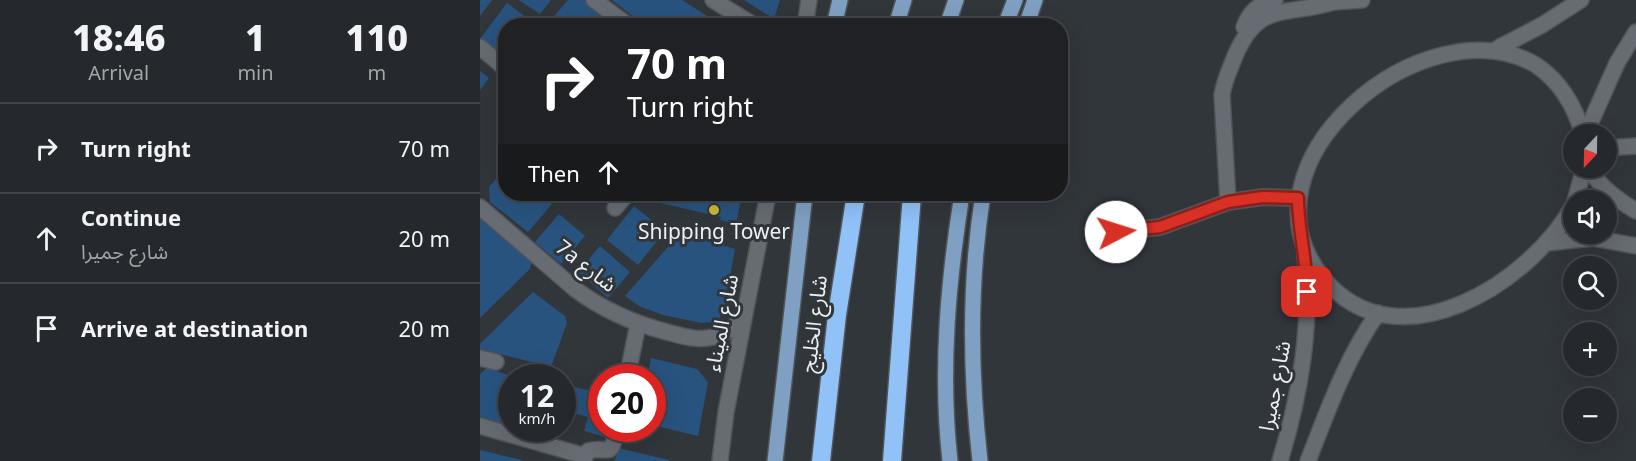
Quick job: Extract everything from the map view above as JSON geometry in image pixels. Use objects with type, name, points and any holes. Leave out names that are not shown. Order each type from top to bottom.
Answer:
[{"type":"highway","name":"شارع الخليج","points":[[821,461],[837,315],[855,201]]},
{"type":"highway","points":[[892,461],[911,201]]},
{"type":"main road","points":[[836,18],[840,0]]},
{"type":"main road","points":[[898,18],[904,0]]},
{"type":"main road","points":[[950,18],[956,0]]},
{"type":"main road","points":[[1008,18],[1015,0]]},
{"type":"main road","points":[[1029,18],[1035,0]]},
{"type":"main road","points":[[775,461],[804,201]]},
{"type":"main road","points":[[950,461],[945,376],[947,324],[950,279],[961,201]]},
{"type":"main road","points":[[980,461],[975,421],[972,334],[976,247],[982,201]]},
{"type":"street","points":[[594,0],[609,18]]},
{"type":"street","points":[[713,0],[742,18]]},
{"type":"street","points":[[806,18],[809,0]]},
{"type":"street","points":[[1228,202],[1222,96],[1226,79],[1242,39],[1244,25],[1251,13],[1263,4],[1275,0]]},
{"type":"street","points":[[1242,39],[1252,26],[1272,13],[1315,7],[1330,1],[1362,0]]},
{"type":"street","points":[[1498,48],[1542,25],[1581,0]]},
{"type":"street","points":[[1589,124],[1617,63],[1636,32]]},
{"type":"street","points":[[1563,221],[1532,258],[1499,285],[1461,304],[1424,315],[1407,317],[1378,313],[1352,303],[1328,285],[1318,273],[1304,247],[1298,215],[1298,198],[1306,170],[1320,140],[1343,110],[1372,84],[1412,61],[1445,48],[1480,45],[1523,56],[1554,80],[1574,109],[1580,124]]},
{"type":"street","points":[[480,47],[498,62]]},
{"type":"street","points":[[1617,147],[1636,146]]},
{"type":"street","points":[[1594,178],[1615,199],[1636,211]]},
{"type":"street","points":[[1116,232],[1160,227],[1228,202],[1263,197],[1298,198]]},
{"type":"street","points":[[615,208],[621,201]]},
{"type":"street","name":"شارع الميناء","points":[[720,461],[726,412],[767,201]]},
{"type":"street","name":"7a شارع","points":[[480,207],[589,300],[638,324],[688,338],[700,339],[723,334],[744,318]]},
{"type":"street","points":[[1546,243],[1593,238],[1636,246]]},
{"type":"street","name":"شارع جميرا","points":[[1280,461],[1296,407],[1303,367],[1308,307],[1304,247]]},
{"type":"street","points":[[1308,461],[1345,368],[1365,331],[1378,313]]},
{"type":"street","points":[[630,364],[638,324]]},
{"type":"street","points":[[480,358],[496,362]]},
{"type":"street","points":[[480,426],[584,458],[588,451],[610,450],[614,442]]},
{"type":"building","points":[[480,0],[492,0],[480,16]]},
{"type":"building","points":[[519,0],[551,0],[540,14]]},
{"type":"building","points":[[568,0],[589,0],[609,16],[607,18],[552,18]]},
{"type":"building","points":[[612,0],[682,0],[710,18],[635,18]]},
{"type":"building","points":[[744,0],[780,0],[772,18]]},
{"type":"building","points":[[507,3],[527,18],[498,18],[498,59],[480,46],[480,39]]},
{"type":"building","points":[[480,71],[489,78],[480,90]]},
{"type":"building","points":[[498,177],[498,201],[548,201],[552,204],[528,232],[490,202],[489,187]]},
{"type":"building","name":"Shipping Tower","points":[[660,201],[741,201],[736,224],[720,220],[721,217],[660,203]]},
{"type":"building","points":[[634,206],[665,231],[638,265],[607,240]]},
{"type":"building","points":[[559,214],[585,236],[561,264],[535,242]]},
{"type":"building","points":[[480,218],[532,259],[530,269],[480,318]]},
{"type":"building","points":[[681,232],[735,249],[724,309],[719,319],[712,322],[701,323],[663,315],[639,306],[625,296]]},
{"type":"building","points":[[600,246],[630,272],[608,298],[578,272]]},
{"type":"building","points":[[533,292],[565,316],[567,323],[552,364],[539,364],[480,349],[480,344]]},
{"type":"building","points":[[651,358],[697,369],[708,382],[698,436],[666,428],[666,364],[650,364]]},
{"type":"building","points":[[487,368],[498,372],[498,426],[480,421],[480,374]]},
{"type":"building","points":[[576,387],[588,390],[588,417],[576,414]]},
{"type":"building","points":[[588,417],[588,432],[584,431]]},
{"type":"building","points":[[618,448],[669,460],[669,461],[615,461]]},
{"type":"building","points":[[480,450],[522,460],[522,461],[480,461]]},
{"type":"place","name":"Shipping Tower","points":[[714,210]]},
{"type":"route","points":[[1116,232],[1160,227],[1201,210],[1228,202],[1263,197],[1298,198],[1307,292]]}]
